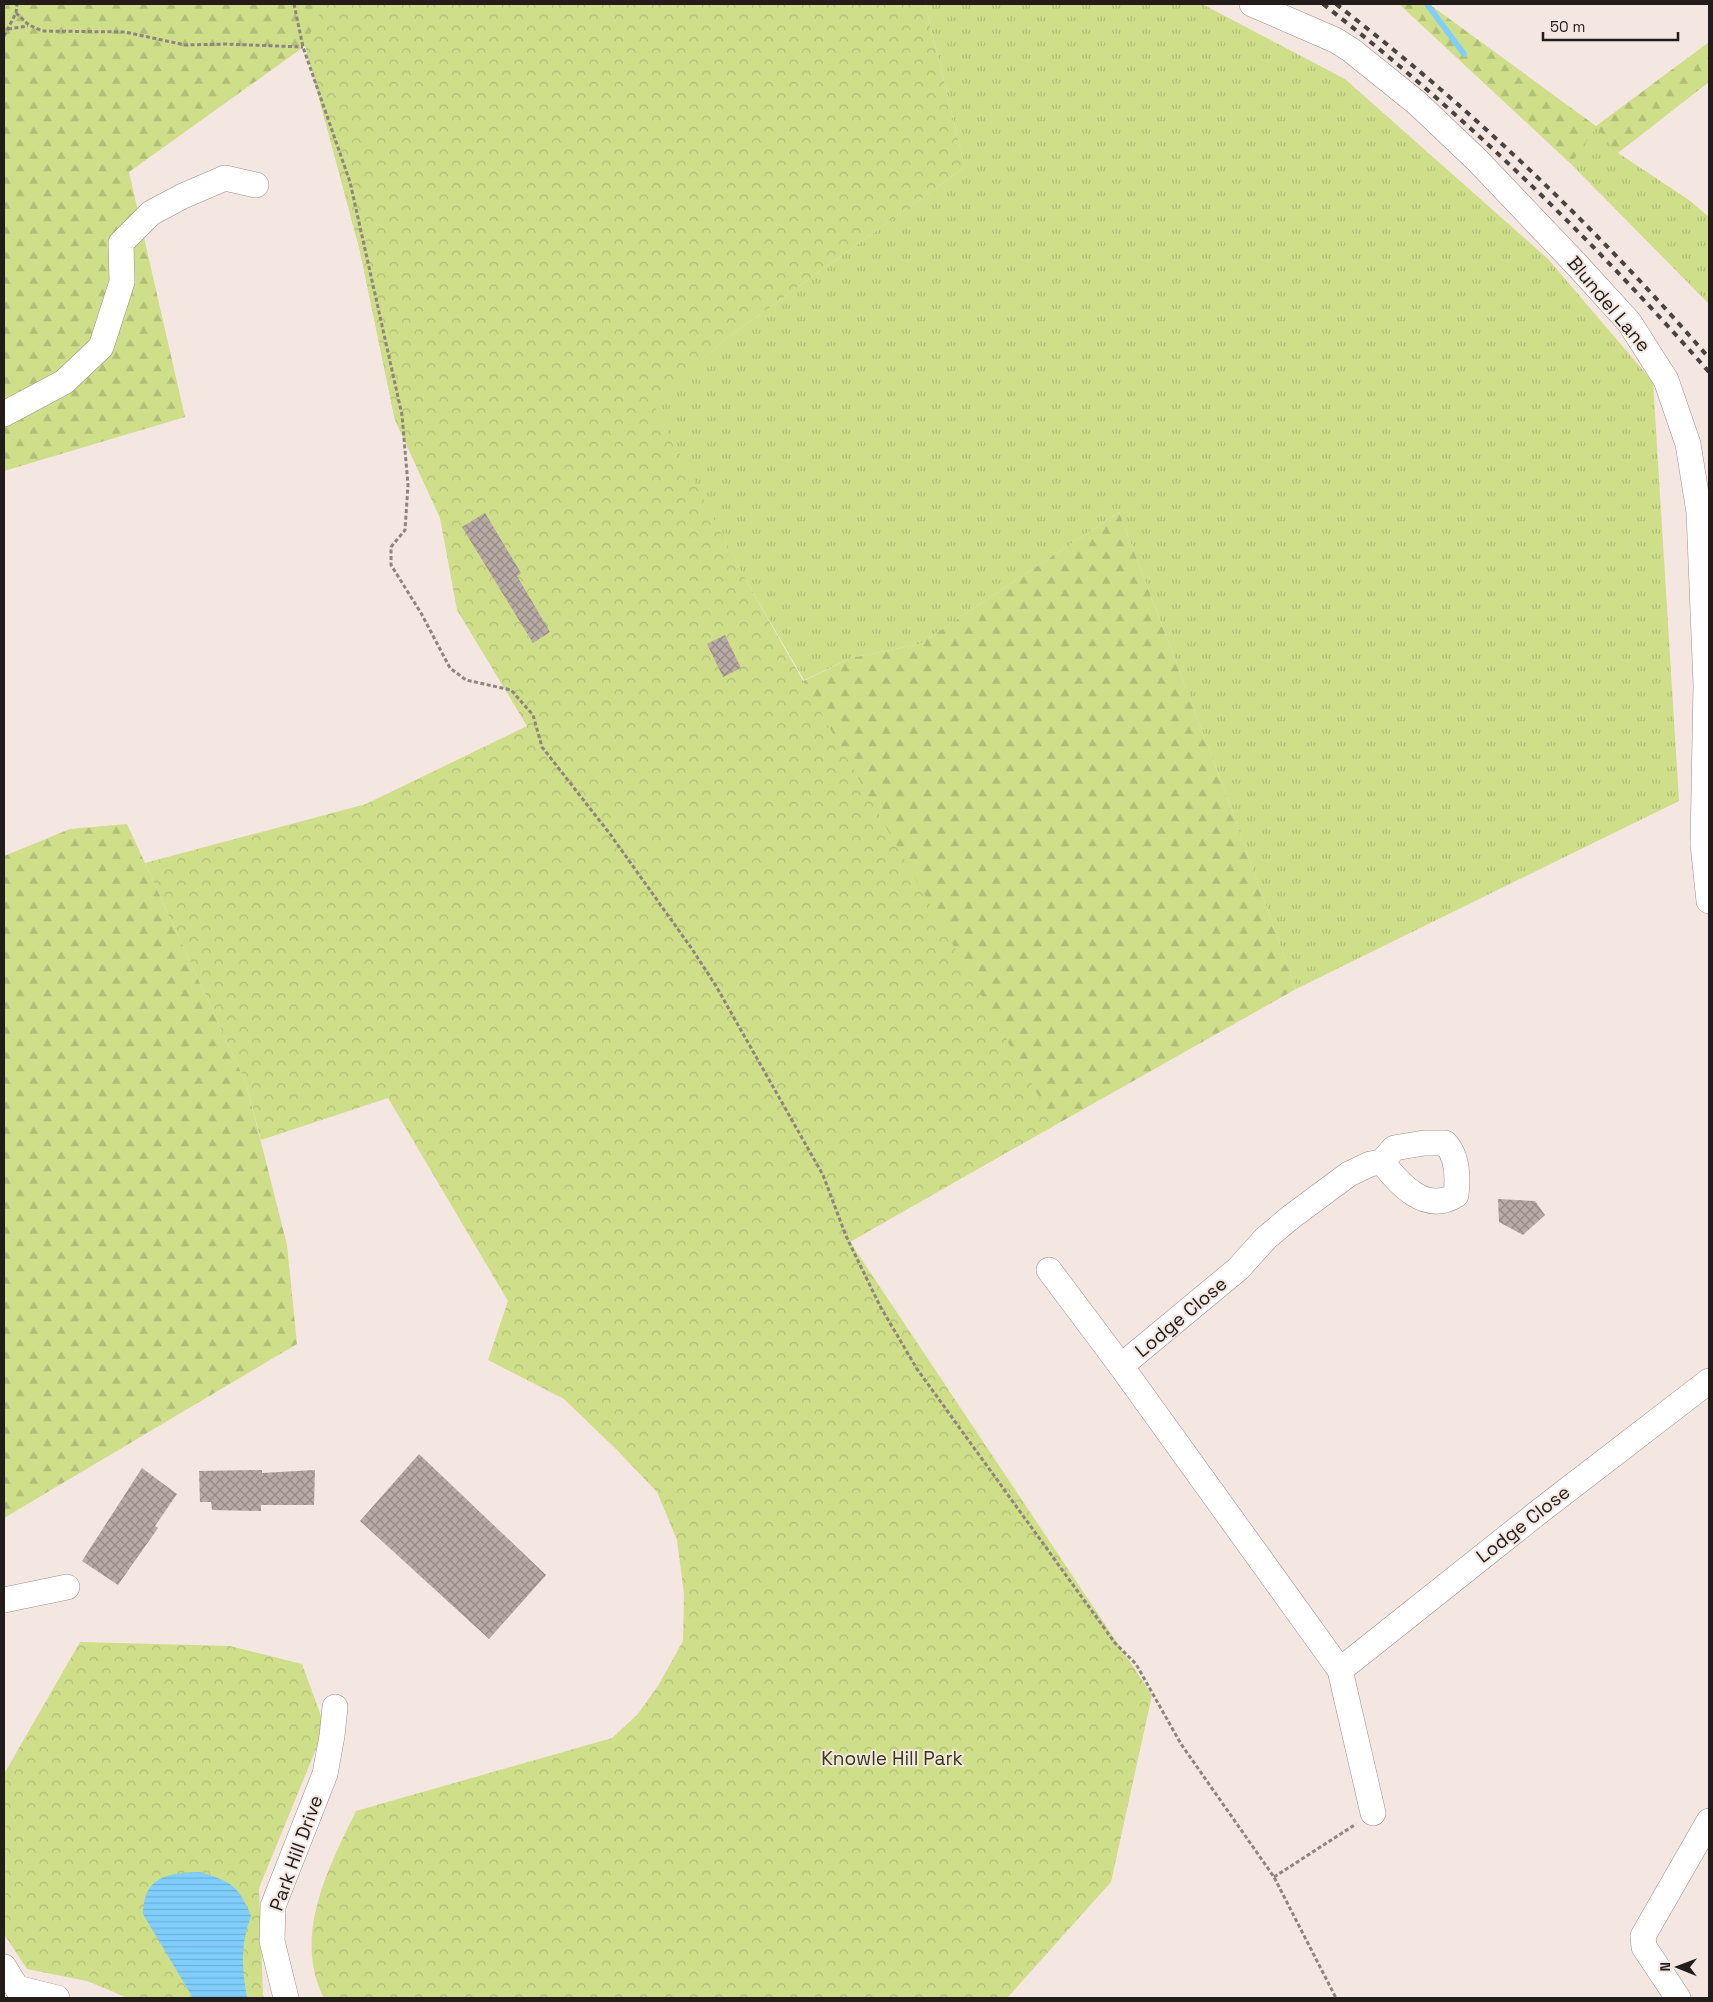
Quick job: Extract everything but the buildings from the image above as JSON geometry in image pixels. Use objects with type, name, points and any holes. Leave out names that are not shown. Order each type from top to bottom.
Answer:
[{"type":"street","name":"Blundel Lane","points":[[1252,4],[1343,45],[1374,67],[1417,104],[1477,160],[1584,272],[1628,322],[1666,380],[1678,408],[1688,444],[1699,512],[1703,552],[1706,685],[1705,874],[1709,901]]},
{"type":"street","points":[[4,414],[64,382],[100,347],[122,282],[121,243],[151,213],[183,196],[225,178],[256,185]]},
{"type":"street","name":"Lodge Close","points":[[1121,1366],[1238,1270],[1266,1238],[1291,1217],[1350,1174],[1370,1164],[1382,1162]]},
{"type":"street","name":"Lodge Close","points":[[1049,1270],[1121,1366],[1340,1670],[1373,1813]]},
{"type":"street","name":"Lodge Close","points":[[1340,1670],[1540,1511],[1709,1381]]},
{"type":"street","points":[[4,1600],[67,1587]]},
{"type":"street","name":"Park Hill Drive","points":[[286,1998],[272,1941],[273,1906],[325,1774],[335,1707]]},
{"type":"street","points":[[1678,1998],[1644,1947],[1644,1936],[1709,1820]]},
{"type":"street","points":[[4,1967],[17,1988],[57,1998]]},
{"type":"path","points":[[4,36],[16,12],[17,4]]},
{"type":"path","points":[[294,4],[303,47],[350,182],[402,414],[408,485],[406,521],[405,530],[391,546],[391,565],[421,613],[450,668],[466,680],[511,690],[533,715],[542,747],[610,834],[692,949],[716,986],[823,1175],[846,1236],[880,1306],[917,1369],[1116,1643],[1136,1664],[1181,1744],[1274,1877],[1336,1998]]},
{"type":"path","points":[[16,12],[29,26],[42,31],[125,32],[185,45],[226,44],[303,47]]},
{"type":"path","points":[[8,29],[29,26]]},
{"type":"path","points":[[1274,1877],[1373,1813]]},
{"type":"green space","points":[[4,4],[499,4],[395,420],[360,251],[305,46],[129,172],[185,417],[4,471]]},
{"type":"green space","name":"Knowle Hill Park","points":[[324,4],[925,4],[965,167],[727,338],[653,403],[747,582],[1055,1125],[850,1242],[1152,1695],[1111,1882],[1007,1998],[324,1998],[315,1974],[312,1950],[313,1926],[318,1902],[335,1855],[356,1811],[612,1738],[637,1715],[658,1686],[683,1641],[684,1594],[677,1540],[657,1492],[564,1399],[488,1360],[508,1301],[388,1098],[261,1140],[246,1083],[145,863],[366,804],[527,726],[457,610],[440,518],[395,420],[360,251],[305,45]]},
{"type":"green space","points":[[925,4],[1202,4],[1345,79],[1548,259],[1653,382],[1679,801],[1296,989],[1222,783],[1119,512],[920,644],[851,658],[804,680],[747,582],[652,403],[727,338],[965,167]]},
{"type":"green space","points":[[1399,4],[1429,4],[1596,126],[1709,42],[1709,82],[1618,153],[1596,127],[1571,164]]},
{"type":"green space","points":[[1596,126],[1618,153],[1689,200],[1709,217],[1709,304],[1571,164]]},
{"type":"green space","points":[[1119,512],[1222,783],[1296,989],[850,1241],[723,720],[851,658],[920,644]]},
{"type":"green space","points":[[127,824],[246,1083],[287,1245],[297,1344],[4,1518],[4,856],[70,829]]},
{"type":"green space","points":[[80,1642],[230,1646],[302,1664],[325,1727],[259,1888],[263,1995],[265,1998],[128,1998],[87,1981],[27,1969],[4,1934],[4,1774]]},
{"type":"water","points":[[200,1872],[233,1886],[242,1897],[251,1916],[245,1937],[243,1957],[247,1998],[193,1998],[143,1914],[144,1901],[153,1884],[168,1876]]},
{"type":"waterway","points":[[1427,4],[1464,54]]},
{"type":"railway","points":[[1323,4],[1426,89],[1525,179],[1665,322],[1709,372]]},
{"type":"railway","points":[[1336,4],[1436,85],[1532,172],[1623,263],[1709,358]]}]
